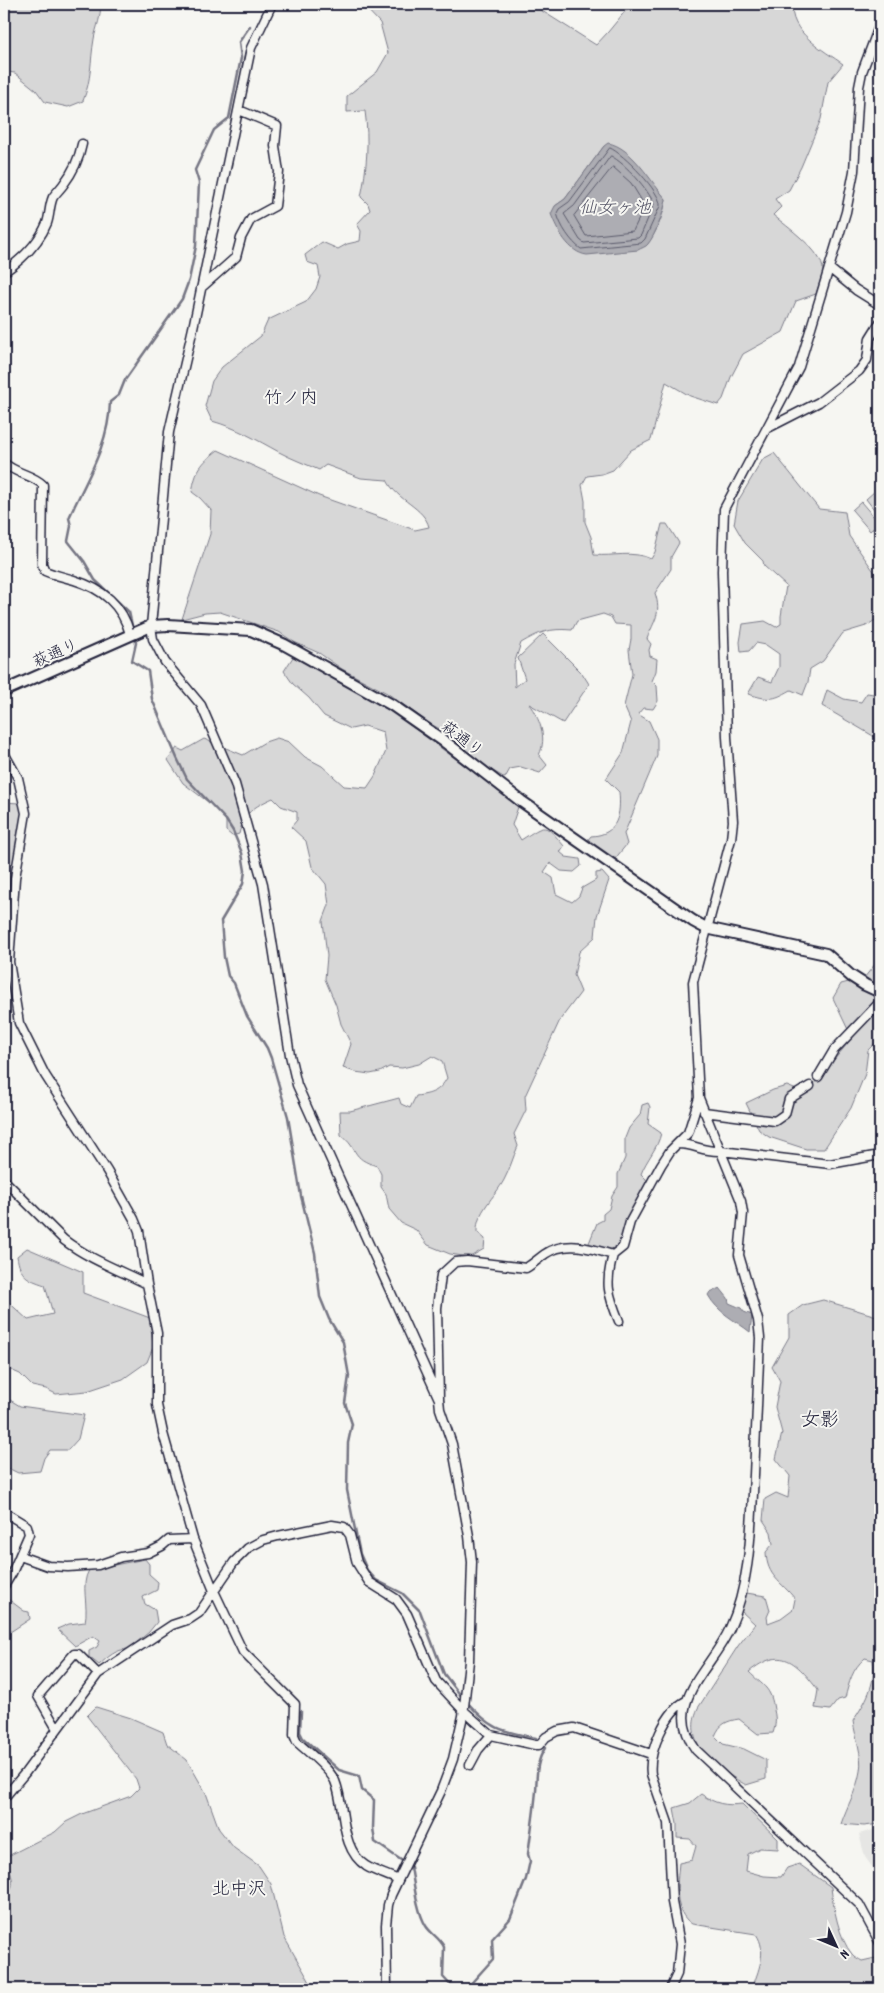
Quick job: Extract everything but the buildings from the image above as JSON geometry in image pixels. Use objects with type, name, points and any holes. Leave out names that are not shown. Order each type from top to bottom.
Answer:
[{"type":"street","points":[[272,4],[251,48],[168,441],[150,626],[153,639],[165,662],[201,705],[235,784],[263,884],[290,1055],[297,1085],[439,1399]]},
{"type":"street","points":[[880,24],[862,72],[857,104],[854,171],[846,212],[799,367],[724,509],[722,581],[727,737],[733,821],[731,839],[692,982],[699,1098],[742,1201],[743,1213],[739,1255],[758,1320],[760,1338],[750,1552],[730,1628],[692,1689],[686,1701],[684,1716],[685,1728],[696,1750],[859,1904],[880,1943]]},
{"type":"street","points":[[201,288],[236,257],[241,238],[251,219],[275,206],[280,172],[275,146],[278,123],[239,110]]},
{"type":"street","points":[[4,272],[16,264],[30,249],[44,229],[48,221],[54,195],[75,169],[82,144]]},
{"type":"street","points":[[829,268],[856,290],[880,305]]},
{"type":"street","points":[[768,428],[818,402],[858,371],[867,360],[870,338],[880,322]]},
{"type":"street","points":[[4,462],[18,474],[39,481],[43,485],[42,564],[45,571],[77,580],[110,599],[126,618],[130,634]]},
{"type":"street","name":"萩通り","points":[[4,691],[150,626],[168,625],[251,630],[285,645],[392,705],[522,802],[677,910],[706,928],[826,954],[850,976],[865,986],[880,992]]},
{"type":"street","points":[[4,753],[18,778],[26,812],[15,878],[7,961],[20,1023],[45,1075],[128,1206],[139,1231],[157,1333],[157,1405],[193,1539],[214,1591],[243,1652],[295,1704],[294,1735],[297,1742],[334,1779],[347,1838],[358,1858],[366,1866],[398,1880]]},
{"type":"street","points":[[818,1077],[834,1050],[880,1002]]},
{"type":"street","points":[[704,1112],[775,1121],[785,1114],[789,1099],[810,1086]]},
{"type":"street","points":[[689,1144],[688,1133],[699,1098]]},
{"type":"street","points":[[619,1321],[609,1297],[608,1276],[613,1255],[623,1247],[635,1214],[661,1165],[670,1151],[688,1133]]},
{"type":"street","points":[[678,1144],[689,1144],[710,1152],[721,1151],[830,1164],[880,1155]]},
{"type":"street","points":[[4,1180],[74,1248],[88,1257],[147,1284]]},
{"type":"street","points":[[387,1989],[386,1915],[391,1895],[426,1825],[454,1759],[469,1661],[472,1562],[452,1444],[440,1409],[439,1399],[438,1308],[441,1275],[455,1262],[467,1261],[526,1268],[560,1247],[592,1248],[613,1255]]},
{"type":"street","points":[[4,1512],[27,1526],[29,1534],[4,1586]]},
{"type":"street","points":[[4,1798],[25,1773],[98,1674],[172,1625],[194,1616],[204,1606],[234,1562],[248,1548],[263,1540],[332,1526],[344,1527],[350,1534],[357,1563],[369,1582],[391,1595],[402,1605],[436,1681],[490,1735],[535,1745],[557,1731],[574,1728],[652,1754]]},
{"type":"street","points":[[20,1556],[48,1566],[98,1565],[148,1553],[169,1540],[193,1539]]},
{"type":"street","points":[[57,1729],[38,1696],[74,1654],[78,1654],[98,1674]]},
{"type":"street","points":[[670,1989],[677,1974],[680,1944],[672,1902],[668,1823],[650,1774],[652,1754],[671,1713],[677,1706],[686,1701]]},
{"type":"street","points":[[470,1765],[478,1750],[490,1735]]},
{"type":"shaded area","points":[[4,4],[100,4],[89,77],[83,101],[68,107],[45,102],[36,90],[15,73],[7,72],[4,77]]},
{"type":"shaded area","points":[[362,4],[531,4],[596,45],[631,4],[793,4],[793,14],[801,31],[843,64],[828,82],[821,119],[789,190],[775,199],[781,207],[773,215],[811,248],[822,264],[823,271],[816,294],[796,301],[783,332],[743,354],[731,377],[723,399],[718,405],[690,396],[666,382],[651,440],[631,450],[613,470],[587,476],[582,485],[585,501],[585,522],[591,537],[594,555],[630,554],[651,559],[655,552],[662,524],[667,524],[679,543],[671,557],[671,569],[655,593],[658,606],[657,612],[647,639],[651,644],[650,656],[657,659],[656,671],[652,681],[657,686],[658,701],[653,709],[643,708],[638,714],[649,721],[657,739],[657,756],[624,834],[627,844],[614,860],[586,842],[591,836],[607,832],[616,822],[618,815],[619,792],[606,779],[623,753],[631,722],[624,706],[632,674],[629,650],[631,625],[615,624],[611,617],[603,614],[577,621],[572,630],[545,632],[521,643],[514,664],[515,687],[525,679],[518,658],[543,634],[582,673],[589,684],[563,723],[529,704],[541,728],[543,741],[539,755],[547,765],[540,773],[521,767],[510,769],[505,778],[481,764],[445,732],[387,693],[279,632],[220,612],[205,613],[182,619],[210,534],[211,510],[192,492],[200,468],[218,450],[319,496],[415,530],[429,527],[422,514],[397,493],[387,480],[361,478],[326,465],[319,470],[284,455],[238,431],[212,421],[205,406],[212,381],[222,367],[261,336],[268,320],[306,302],[316,289],[320,277],[318,266],[307,262],[305,255],[322,242],[338,249],[347,244],[360,241],[361,231],[357,224],[370,210],[368,204],[361,197],[367,154],[367,133],[365,111],[347,112],[347,96],[377,72],[388,53],[380,23]],"holes":[[[604,146],[659,191],[666,199],[663,212],[655,232],[643,247],[555,206],[565,199]]]},
{"type":"shaded area","points":[[774,453],[819,509],[845,512],[849,536],[880,580],[880,617],[866,626],[843,633],[823,661],[810,669],[803,695],[791,690],[775,698],[766,698],[748,694],[758,677],[772,682],[779,667],[779,654],[766,645],[756,643],[749,651],[741,652],[740,642],[743,624],[765,621],[776,627],[781,624],[786,586],[764,566],[763,561],[745,543],[734,524],[738,501],[763,459]]},
{"type":"shaded area","points":[[875,491],[880,498],[880,517],[866,499]]},
{"type":"shaded area","points":[[861,502],[879,523],[870,531],[852,510]]},
{"type":"shaded area","points":[[293,657],[309,663],[326,674],[353,686],[360,693],[369,695],[506,796],[518,807],[512,825],[521,840],[535,831],[544,828],[548,829],[564,846],[560,852],[566,857],[580,859],[581,866],[574,872],[561,871],[550,863],[544,872],[553,878],[556,894],[572,902],[579,896],[582,888],[596,880],[596,873],[602,872],[609,880],[597,916],[595,937],[579,952],[574,975],[581,992],[560,1020],[525,1096],[526,1110],[514,1134],[518,1146],[504,1180],[483,1211],[478,1225],[477,1232],[485,1239],[484,1249],[470,1257],[450,1254],[428,1245],[416,1230],[401,1223],[389,1209],[386,1194],[381,1187],[381,1174],[377,1166],[359,1157],[341,1135],[340,1111],[350,1111],[399,1098],[401,1104],[410,1108],[416,1096],[434,1092],[447,1078],[442,1061],[432,1056],[419,1064],[402,1068],[389,1067],[380,1072],[370,1074],[343,1068],[351,1044],[341,1024],[336,1005],[325,979],[327,956],[323,921],[329,905],[326,884],[312,867],[306,841],[291,827],[297,820],[297,812],[281,806],[273,798],[250,811],[239,834],[232,836],[226,831],[226,819],[212,805],[183,783],[168,760],[177,748],[183,751],[204,739],[243,755],[265,742],[277,738],[289,742],[305,757],[322,766],[344,786],[367,788],[375,776],[386,751],[383,732],[365,726],[351,729],[324,716],[309,698],[293,684],[284,671]]},
{"type":"shaded area","points":[[827,690],[844,699],[861,702],[867,693],[880,695],[880,740],[822,706]]},
{"type":"shaded area","points":[[4,802],[19,803],[23,813],[17,836],[14,864],[9,874],[4,873]]},
{"type":"shaded area","points":[[880,958],[880,1038],[868,1050],[865,1074],[851,1108],[824,1149],[806,1149],[769,1137],[759,1130],[746,1103],[773,1090],[787,1086],[806,1094],[852,1038],[833,998],[841,984],[864,978]]},
{"type":"shaded area","points":[[648,1103],[650,1107],[648,1124],[661,1133],[641,1174],[647,1182],[636,1202],[620,1245],[609,1250],[592,1246],[589,1243],[597,1223],[603,1220],[603,1214],[609,1209],[612,1196],[618,1187],[618,1174],[625,1158],[625,1138],[629,1128],[640,1115],[642,1105]]},
{"type":"shaded area","points":[[27,1248],[83,1272],[83,1293],[150,1318],[153,1347],[147,1362],[123,1379],[87,1391],[56,1394],[46,1389],[32,1386],[20,1374],[4,1367],[4,1298],[28,1320],[53,1314],[45,1285],[25,1276],[18,1263],[17,1256]]},
{"type":"shaded area","points":[[823,1300],[880,1317],[880,1824],[864,1826],[841,1824],[859,1778],[860,1752],[853,1721],[869,1692],[874,1669],[873,1660],[865,1658],[861,1662],[852,1676],[845,1698],[838,1700],[830,1710],[815,1708],[818,1690],[803,1672],[788,1660],[780,1658],[771,1659],[749,1672],[766,1688],[771,1696],[775,1719],[773,1733],[758,1734],[739,1719],[724,1724],[715,1736],[723,1744],[744,1749],[766,1760],[766,1779],[746,1785],[735,1779],[705,1754],[698,1744],[694,1733],[694,1721],[698,1708],[738,1646],[755,1624],[741,1611],[746,1593],[766,1596],[770,1610],[767,1617],[768,1623],[781,1618],[793,1609],[795,1599],[776,1578],[769,1567],[766,1552],[773,1544],[771,1532],[763,1520],[765,1499],[776,1493],[788,1498],[790,1476],[776,1459],[782,1433],[775,1407],[780,1381],[772,1367],[789,1337],[789,1315],[803,1305]]},
{"type":"shaded area","points":[[5,1397],[20,1406],[84,1415],[78,1439],[68,1450],[50,1450],[44,1458],[40,1471],[18,1473],[4,1466]]},
{"type":"shaded area","points":[[145,1559],[149,1564],[149,1574],[158,1582],[157,1590],[143,1597],[145,1604],[155,1610],[157,1622],[149,1632],[129,1649],[116,1652],[99,1665],[89,1657],[89,1651],[97,1647],[100,1641],[93,1636],[75,1646],[57,1629],[69,1624],[85,1622],[85,1582],[89,1570]]},
{"type":"shaded area","points":[[4,1596],[24,1611],[29,1612],[30,1619],[4,1636]]},
{"type":"shaded area","points":[[96,1707],[131,1718],[163,1732],[167,1744],[187,1760],[206,1793],[219,1829],[234,1848],[259,1866],[271,1884],[284,1937],[314,1989],[4,1989],[4,1900],[12,1887],[8,1856],[55,1832],[66,1822],[131,1796],[139,1788],[136,1779],[87,1716]]},
{"type":"shaded area","points":[[701,1794],[721,1804],[742,1804],[778,1839],[778,1849],[760,1848],[748,1854],[746,1871],[764,1876],[781,1877],[787,1868],[799,1864],[831,1887],[837,1922],[847,1948],[862,1961],[880,1957],[880,1989],[805,1989],[790,1985],[782,1989],[752,1989],[762,1954],[760,1941],[756,1934],[692,1924],[686,1919],[679,1905],[678,1897],[679,1863],[692,1860],[696,1846],[690,1839],[677,1838],[674,1808],[690,1803]]},
{"type":"shaded area","points":[[880,1828],[880,1878],[865,1857],[859,1834]]},
{"type":"water","name":"仙女ヶ池","points":[[608,143],[617,146],[633,158],[666,199],[657,229],[646,246],[638,250],[587,255],[575,250],[564,240],[551,214],[555,206],[565,199]]},
{"type":"water","points":[[720,1288],[728,1298],[729,1303],[752,1315],[750,1332],[712,1301],[708,1295],[710,1292]]},
{"type":"waterway","points":[[133,630],[129,612],[95,580],[84,561],[68,541],[71,526],[69,518],[101,448],[109,418],[110,402],[119,395],[125,380],[182,299],[189,280],[196,246],[199,183],[195,170],[214,130],[229,118],[241,58],[239,42],[250,26]]},
{"type":"waterway","points":[[135,637],[136,643],[132,661],[148,671],[152,699],[187,779],[226,820],[242,853],[245,871],[243,884],[221,921],[224,957],[228,976],[234,983],[247,1016],[271,1058],[288,1117],[301,1196],[315,1253],[320,1297],[329,1319],[343,1342],[349,1376],[345,1403],[352,1424],[348,1443],[347,1490],[360,1554],[367,1570],[376,1580],[402,1593],[420,1611],[444,1674],[462,1697]]},
{"type":"waterway","points":[[466,1701],[482,1718],[497,1727],[505,1731],[536,1738]]},
{"type":"waterway","points":[[301,1711],[300,1732],[303,1738],[339,1770],[359,1776],[362,1790],[374,1800],[373,1828],[375,1842],[411,1867],[420,1913],[426,1926],[444,1947],[443,1977],[454,1989]]},
{"type":"waterway","points":[[466,1989],[493,1959],[492,1939],[510,1919],[526,1879],[530,1861],[528,1854],[538,1769],[540,1758],[545,1748]]},
{"type":"district","name":"竹ノ内","points":[[291,397]]},
{"type":"district","name":"女影","points":[[820,1418]]},
{"type":"district","name":"北中沢","points":[[239,1888]]}]
